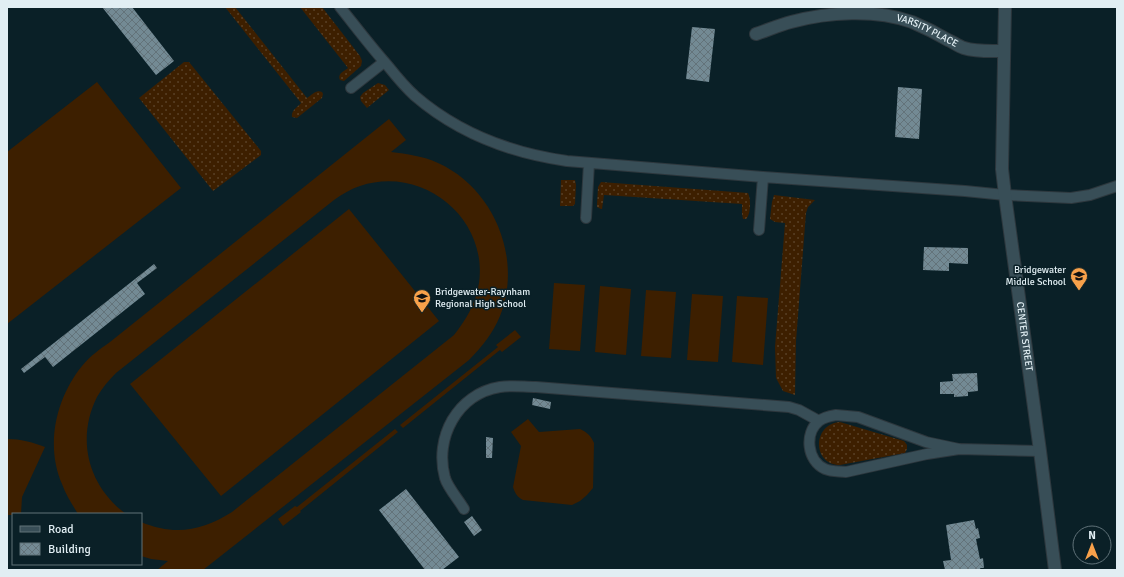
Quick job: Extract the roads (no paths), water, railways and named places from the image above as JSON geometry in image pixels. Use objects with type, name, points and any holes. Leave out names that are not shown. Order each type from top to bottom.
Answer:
[{"type":"street","name":"CENTER STREET","points":[[1005,7],[1002,169],[1004,196],[1040,451],[1055,570]]},
{"type":"street","name":"VARSITY PLACE","points":[[756,34],[790,22],[821,15],[853,13],[873,14],[910,22],[962,47],[976,50],[1004,51]]},
{"type":"lane","points":[[340,7],[402,83],[427,106],[441,116],[478,137],[520,152],[543,158],[763,177],[965,190],[1004,196],[1071,198],[1090,195],[1117,186]]},
{"type":"lane","points":[[351,88],[384,62]]},
{"type":"lane","points":[[586,218],[589,163]]},
{"type":"lane","points":[[759,230],[763,177]]},
{"type":"lane","points":[[464,509],[446,480],[442,457],[443,445],[450,422],[458,412],[467,402],[490,389],[510,386],[789,407],[799,410],[819,421]]},
{"type":"lane","points":[[959,449],[926,442],[858,417],[836,415],[819,421],[813,427],[809,444],[811,454],[815,462],[823,468],[833,471],[846,472],[927,454],[959,449],[1040,451]]},
{"type":"place","name":"Bridgewater Middle School","points":[[1079,291]]},
{"type":"place","name":"Bridgewater-Raynham Regional High School","points":[[422,313]]}]
